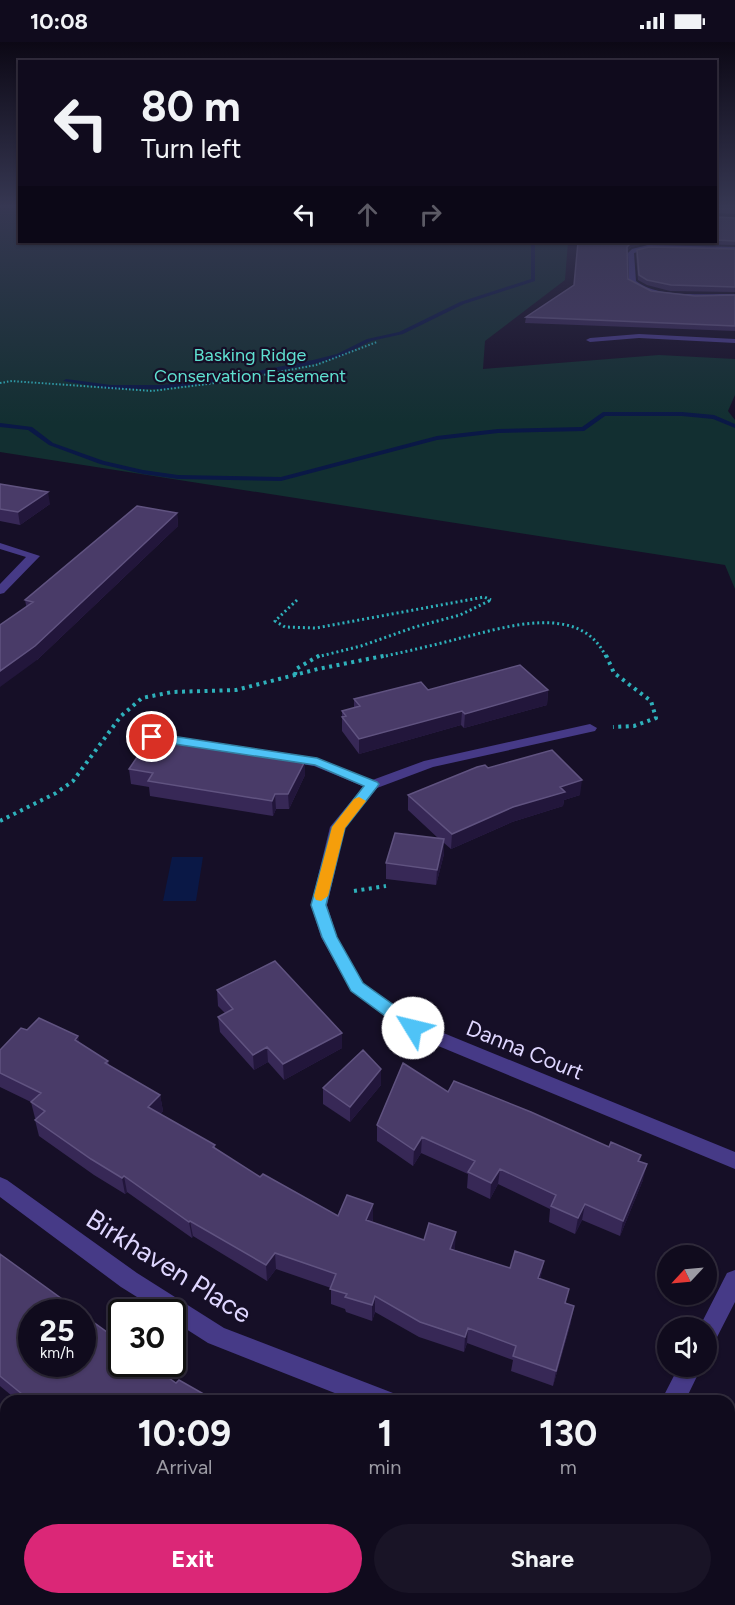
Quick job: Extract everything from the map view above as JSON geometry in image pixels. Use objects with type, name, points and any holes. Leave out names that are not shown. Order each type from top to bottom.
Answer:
[{"type":"street","points":[[633,278],[636,286],[656,292],[735,296]]},
{"type":"street","points":[[590,340],[639,336],[735,341]]},
{"type":"street","points":[[0,546],[34,556],[0,591]]},
{"type":"street","points":[[152,737],[317,762],[372,784],[429,764],[590,728]]},
{"type":"street","name":"Danna Court","points":[[372,784],[338,827],[319,905],[329,937],[357,987],[413,1028],[735,1161]]},
{"type":"street","name":"Birkhaven Place","points":[[0,1186],[129,1280],[216,1336],[369,1395]]},
{"type":"street","points":[[716,1317],[735,1280]]},
{"type":"street","points":[[676,1395],[685,1377]]},
{"type":"path","points":[[0,382],[152,391],[231,381],[316,365],[376,342]]},
{"type":"path","points":[[295,675],[296,669],[320,655],[362,646],[415,627],[460,615],[491,600],[484,597],[316,628],[285,627],[275,621],[297,600]]},
{"type":"path","points":[[0,821],[56,793],[73,781],[121,716],[142,698],[172,692],[236,690],[410,651],[524,622],[553,623],[583,630],[602,645],[614,673],[651,701],[656,718],[634,726],[590,728]]},
{"type":"path","points":[[354,891],[386,886]]},
{"type":"green space","name":"Basking Ridge Conservation Easement","points":[[0,278],[565,278],[485,341],[483,369],[659,355],[735,359],[735,395],[728,411],[735,420],[735,589],[725,565],[0,452]]},
{"type":"water","points":[[172,857],[203,857],[196,901],[163,901]]},
{"type":"building","points":[[575,278],[628,278],[651,291],[695,296],[735,295],[735,326],[526,317],[574,285]]},
{"type":"building","points":[[644,278],[735,278],[735,287],[671,285]]},
{"type":"building","points":[[0,484],[48,492],[18,512],[0,509]]},
{"type":"building","points":[[137,506],[177,513],[35,646],[0,671],[0,625],[33,602],[25,600]]},
{"type":"building","points":[[520,665],[548,690],[465,714],[462,711],[359,739],[342,717],[346,716],[342,711],[360,706],[354,699],[421,682],[428,690]]},
{"type":"building","points":[[150,738],[305,761],[288,794],[275,794],[272,801],[148,781],[153,773],[129,769]]},
{"type":"building","points":[[552,750],[582,780],[560,787],[565,792],[513,807],[452,834],[408,795],[477,767],[485,765],[488,768]]},
{"type":"building","points":[[395,833],[444,839],[437,870],[386,863]]},
{"type":"building","points":[[275,961],[342,1033],[283,1064],[267,1047],[253,1055],[218,1017],[233,1009],[217,990]]},
{"type":"building","points":[[39,1018],[78,1036],[75,1040],[108,1061],[105,1063],[160,1095],[148,1107],[215,1145],[213,1147],[260,1177],[263,1174],[338,1216],[347,1195],[373,1204],[366,1220],[424,1240],[429,1223],[456,1232],[450,1249],[510,1268],[515,1251],[544,1261],[538,1278],[569,1289],[565,1303],[574,1306],[556,1371],[513,1356],[516,1346],[468,1328],[465,1337],[420,1322],[375,1296],[372,1305],[345,1297],[347,1294],[330,1289],[336,1274],[275,1253],[266,1265],[189,1222],[124,1176],[122,1178],[91,1159],[35,1120],[45,1111],[31,1102],[41,1093],[0,1073],[0,1050],[21,1028],[27,1030]]},
{"type":"building","points":[[363,1050],[381,1069],[350,1107],[323,1088]]},
{"type":"building","points":[[403,1063],[448,1092],[454,1081],[609,1147],[611,1142],[641,1155],[638,1161],[647,1164],[623,1221],[585,1204],[578,1218],[551,1206],[556,1195],[500,1169],[491,1183],[468,1172],[475,1161],[422,1137],[414,1150],[377,1125]]},
{"type":"building","points":[[0,1254],[62,1299],[18,1299],[18,1377],[96,1377],[96,1324],[108,1333],[108,1377],[167,1377],[176,1383],[179,1380],[205,1395],[21,1395],[0,1376]]},
{"type":"waterway","points":[[66,381],[111,387],[163,387],[232,378],[314,362],[339,355],[369,340],[401,333],[462,303],[533,280],[533,278]]},
{"type":"waterway","points":[[0,425],[30,428],[51,444],[102,463],[143,472],[178,477],[281,479],[437,438],[498,431],[584,429],[603,414],[682,414],[714,417],[735,426]]},
{"type":"slow traffic","points":[[321,896],[338,827],[359,801]]},
{"type":"route","points":[[152,737],[317,762],[372,784],[338,827],[319,905],[329,937],[357,987],[413,1028]]}]
